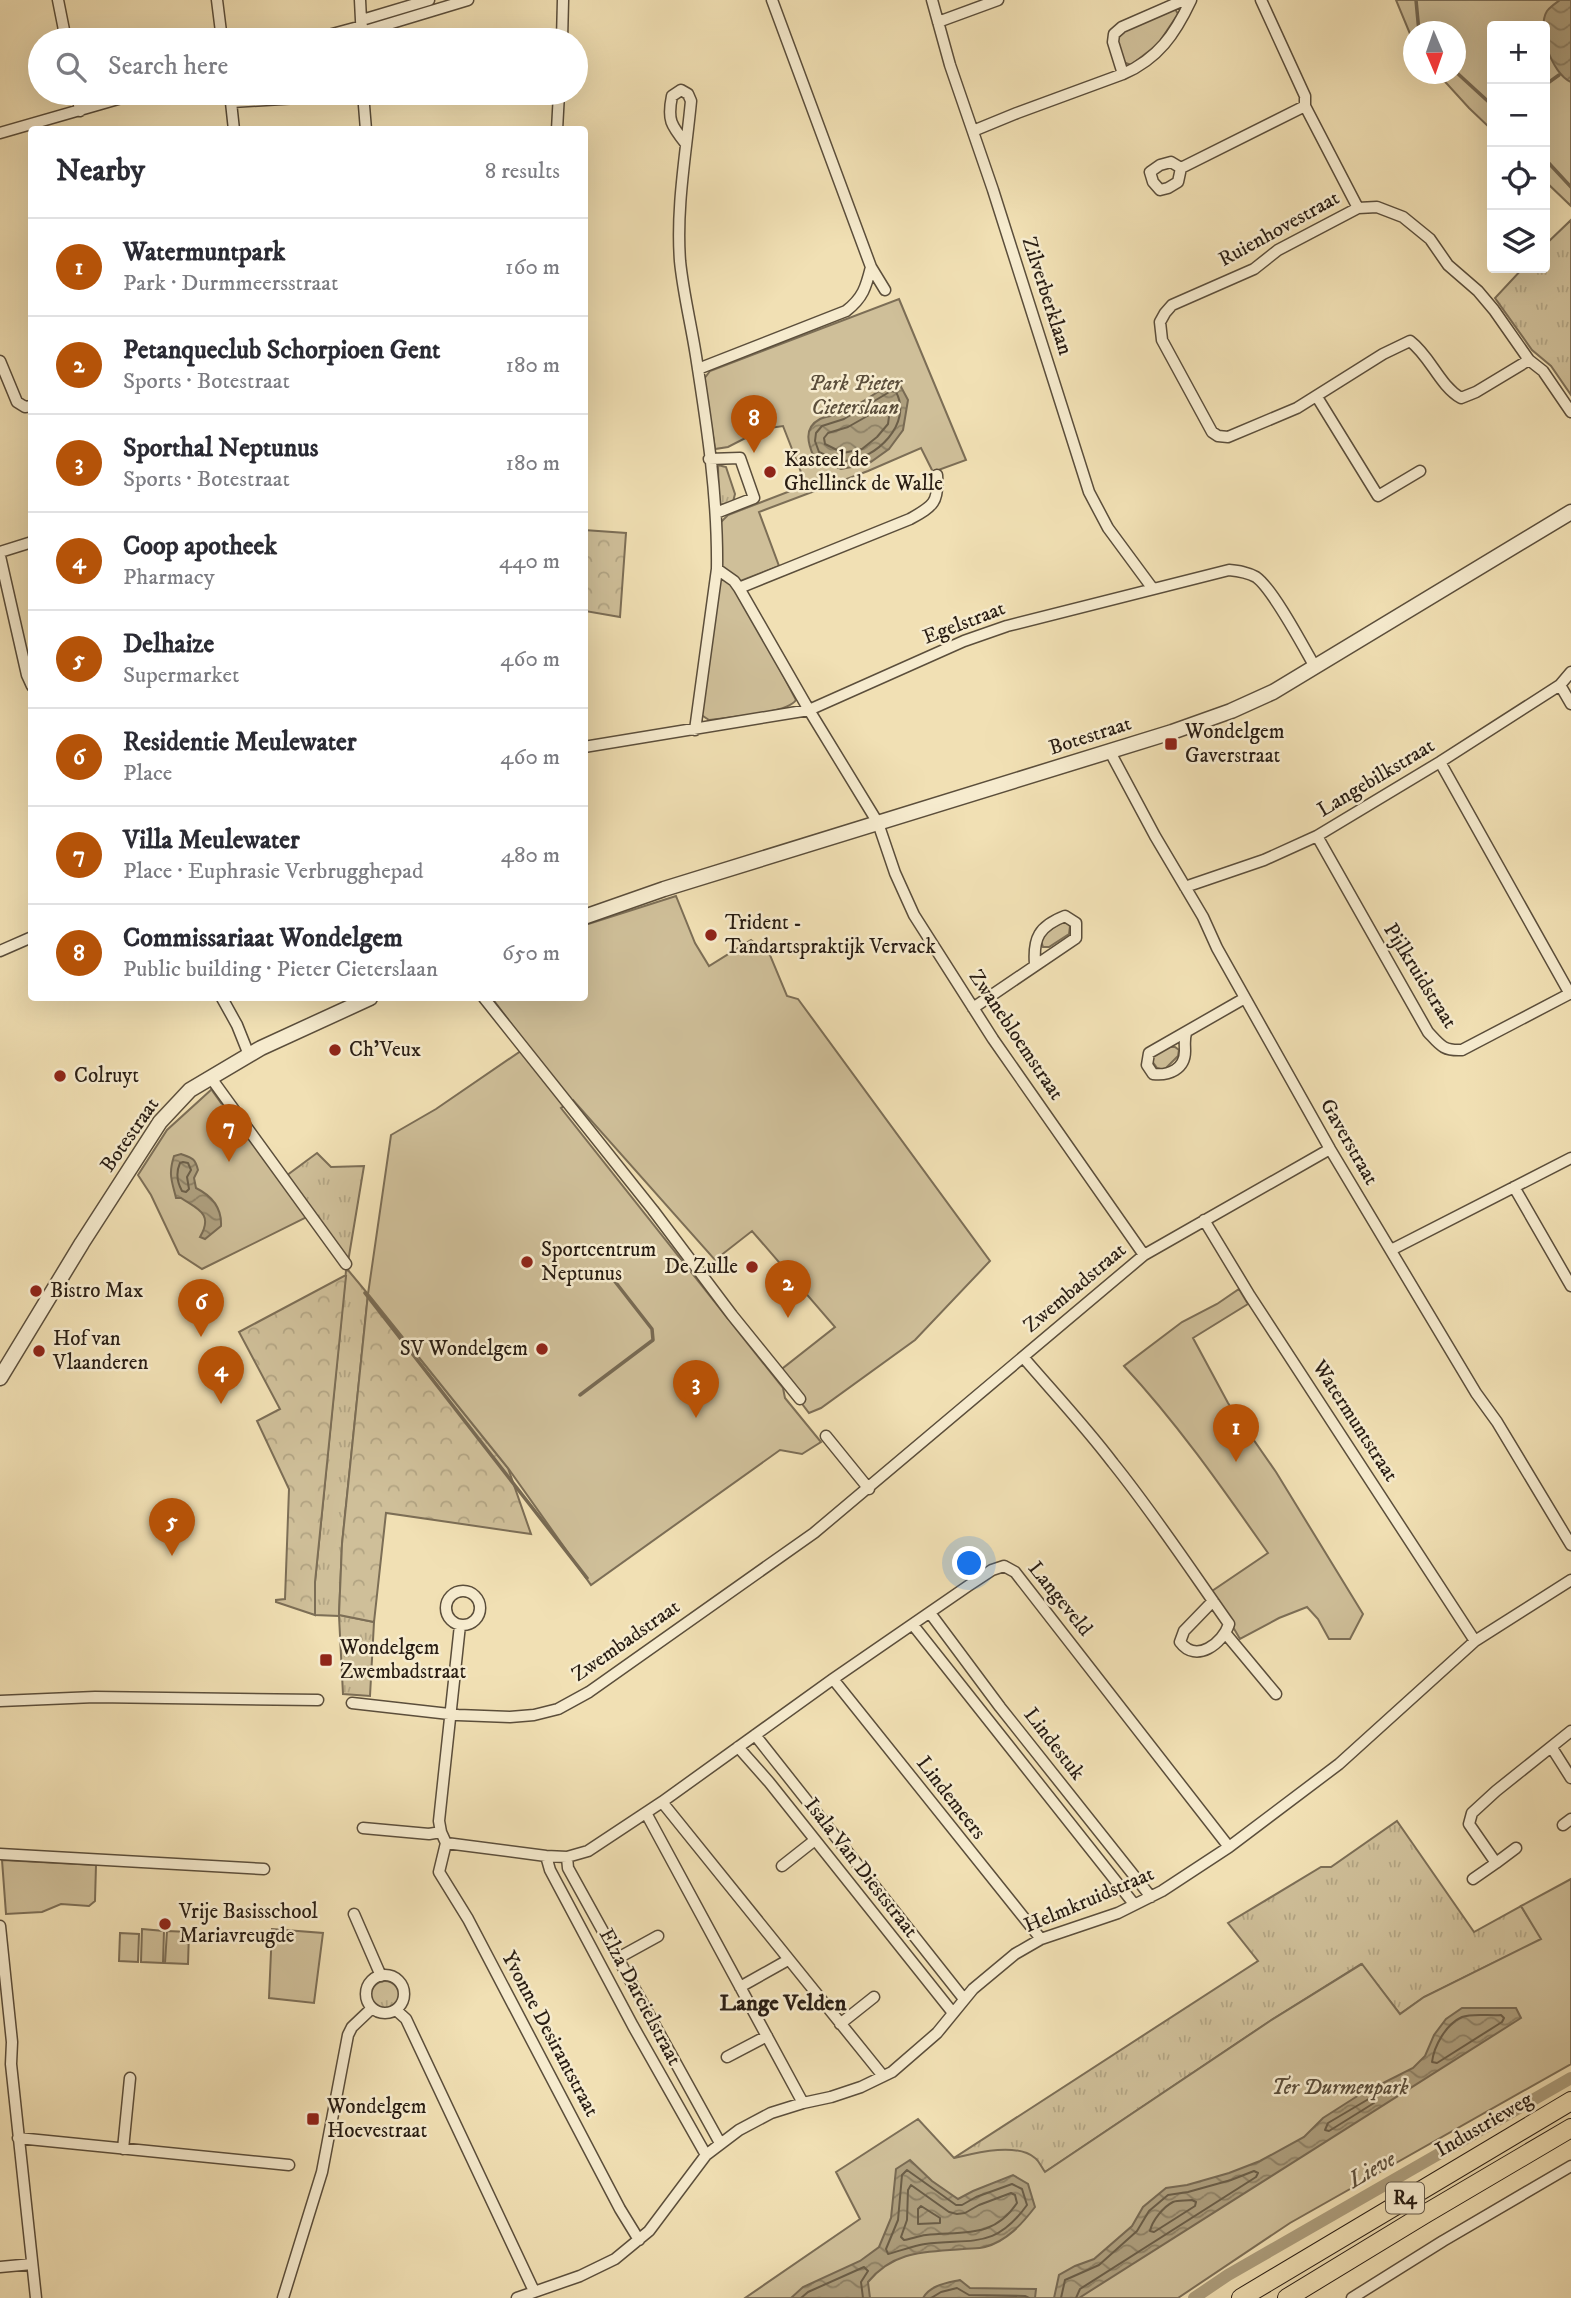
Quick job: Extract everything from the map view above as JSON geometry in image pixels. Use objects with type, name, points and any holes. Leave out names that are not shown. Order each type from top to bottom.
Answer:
[{"type":"highway","name":"Industrieweg","points":[[1241,2298],[1571,2101]]},
{"type":"highway","name":"R4","points":[[1287,2298],[1571,2128]]},
{"type":"street","points":[[58,0],[64,28]]},
{"type":"street","points":[[218,0],[221,28]]},
{"type":"street","points":[[360,0],[362,28]]},
{"type":"street","points":[[364,28],[429,0]]},
{"type":"street","points":[[366,28],[468,0]]},
{"type":"street","points":[[562,28],[563,0]]},
{"type":"street","points":[[563,14],[572,0]]},
{"type":"street","points":[[772,0],[871,267],[885,290]]},
{"type":"street","name":"Zilverberklaan","points":[[932,0],[950,65],[1089,492],[1108,528],[1153,589]]},
{"type":"street","points":[[938,22],[998,0]]},
{"type":"street","points":[[1123,74],[1113,42],[1114,34],[1122,27],[1184,0]]},
{"type":"street","points":[[973,131],[1123,74],[1150,60],[1178,27],[1191,0]]},
{"type":"street","points":[[1261,0],[1305,96],[1305,106],[1358,208]]},
{"type":"street","points":[[79,105],[80,111]]},
{"type":"street","points":[[47,125],[100,105]]},
{"type":"street","points":[[232,105],[234,126]]},
{"type":"street","points":[[364,105],[366,126]]},
{"type":"street","points":[[557,126],[558,105]]},
{"type":"street","points":[[1181,168],[1305,106]]},
{"type":"street","points":[[0,133],[28,128]]},
{"type":"street","points":[[686,144],[679,216],[680,261],[698,369],[716,513],[717,569],[695,730]]},
{"type":"street","name":"Ruienhovestraat","points":[[1529,360],[1461,398],[1451,392],[1422,350],[1410,341],[1400,344],[1334,383],[1297,408],[1228,437],[1218,436],[1209,426],[1161,340],[1160,322],[1171,305],[1254,269],[1278,250],[1358,208],[1377,208],[1403,217],[1430,239],[1448,265],[1478,291],[1494,310],[1529,360],[1543,371],[1571,412]]},
{"type":"street","points":[[698,369],[846,311],[857,303],[865,292],[871,267]]},
{"type":"street","points":[[0,361],[17,402],[28,407]]},
{"type":"street","points":[[1317,397],[1378,496]]},
{"type":"street","points":[[709,459],[740,457],[754,498],[716,513]]},
{"type":"street","points":[[1366,503],[1420,471]]},
{"type":"street","points":[[739,588],[910,519],[927,509],[938,494],[937,475]]},
{"type":"street","name":"Botestraat","points":[[588,916],[1172,732],[1231,711],[1273,692],[1571,512]]},
{"type":"street","points":[[28,544],[0,554],[28,677]]},
{"type":"street","name":"Zwanebloemstraat","points":[[717,569],[739,588],[878,824],[895,873],[914,915],[973,1008],[1144,1255]]},
{"type":"street","name":"Egelstraat","points":[[588,746],[809,710],[964,641],[1007,626],[1229,570],[1244,571],[1258,578],[1315,667]]},
{"type":"street","name":"Langebilkstraat","points":[[1185,887],[1264,860],[1317,836],[1560,685],[1571,672]]},
{"type":"street","points":[[1560,685],[1571,704]]},
{"type":"street","name":"Gaverstraat","points":[[1110,750],[1151,829],[1203,917],[1217,948],[1330,1149],[1476,1394],[1497,1422],[1571,1545]]},
{"type":"street","points":[[1440,762],[1570,994]]},
{"type":"street","name":"Pijlkruidstraat","points":[[1317,836],[1428,1032],[1448,1051],[1462,1050],[1570,994]]},
{"type":"street","points":[[973,1008],[1076,938],[1076,923],[1065,916],[1051,921],[1038,934],[1034,948],[1035,964]]},
{"type":"street","points":[[0,951],[28,939]]},
{"type":"street","points":[[1186,1033],[1245,998]]},
{"type":"street","points":[[224,1001],[249,1055]]},
{"type":"street","name":"Botestraat","points":[[0,1378],[160,1122],[190,1090],[249,1055],[364,1001]]},
{"type":"street","points":[[486,1001],[800,1399]]},
{"type":"street","points":[[211,1078],[346,1264]]},
{"type":"street","name":"Zwembadstraat","points":[[352,1703],[451,1714],[510,1717],[558,1709],[589,1692],[814,1533],[1144,1255],[1330,1149]]},
{"type":"street","points":[[1391,1250],[1571,1158]]},
{"type":"street","points":[[1514,1187],[1571,1286]]},
{"type":"street","name":"Watermuntstraat","points":[[1205,1220],[1250,1296],[1475,1641]]},
{"type":"street","points":[[1023,1357],[1113,1462],[1229,1623],[1226,1634],[1202,1651],[1186,1650],[1180,1642],[1184,1632],[1213,1601]]},
{"type":"street","points":[[826,1436],[869,1489]]},
{"type":"street","name":"Langeveld","points":[[662,1802],[833,1679],[992,1570],[1004,1566],[1010,1568],[1229,1847]]},
{"type":"street","name":"Helmkruidstraat","points":[[517,2298],[580,2276],[615,2259],[656,2223],[706,2155],[738,2130],[771,2113],[862,2087],[883,2076],[916,2053],[964,2000],[1015,1954],[1041,1940],[1118,1913],[1151,1897],[1229,1847],[1339,1764],[1475,1641],[1571,1580]]},
{"type":"street","name":"Lindestuk","points":[[930,1613],[1000,1707],[1151,1897]]},
{"type":"street","points":[[460,1625],[439,1821],[446,1843],[567,1857],[588,1851],[662,1802],[883,2076]]},
{"type":"street","name":"Lindestuk","points":[[913,1625],[1134,1904]]},
{"type":"street","points":[[1226,1634],[1276,1694]]},
{"type":"street","name":"Lindemeers","points":[[833,1679],[1041,1940]]},
{"type":"street","points":[[0,1701],[95,1697],[318,1700]]},
{"type":"street","points":[[1496,1863],[1469,1824],[1469,1818],[1496,1791],[1571,1731]]},
{"type":"street","name":"Isala Van Dieststraat","points":[[755,1735],[964,2000]]},
{"type":"street","name":"Isala Van Dieststraat","points":[[738,1747],[769,1782],[953,2013]]},
{"type":"street","points":[[1552,1748],[1571,1778]]},
{"type":"street","points":[[646,1813],[803,2103]]},
{"type":"street","points":[[363,1828],[429,1834],[441,1832]]},
{"type":"street","points":[[782,1866],[815,1840]]},
{"type":"street","name":"Yvonne Desirantstraat","points":[[446,1843],[439,1872],[468,1919],[620,2209],[639,2240]]},
{"type":"street","points":[[1473,1879],[1516,1848]]},
{"type":"street","points":[[0,1854],[264,1869]]},
{"type":"street","name":"Elza Darcielstraat","points":[[547,1856],[550,1870],[706,2155]]},
{"type":"street","name":"Elza Darcielstraat","points":[[567,1857],[568,1868],[719,2143]]},
{"type":"street","points":[[354,1914],[381,1976]]},
{"type":"street","points":[[0,1926],[12,2042],[11,2064],[18,2138],[36,2298]]},
{"type":"street","points":[[618,1958],[659,1936]]},
{"type":"street","points":[[740,1987],[788,1960]]},
{"type":"street","points":[[381,1976],[393,1977],[403,1988],[404,1998],[396,2010],[384,2013],[372,2008],[367,1999],[367,1989],[372,1981],[381,1976]]},
{"type":"street","points":[[840,2024],[874,1997]]},
{"type":"street","points":[[283,2298],[322,2172],[348,2035],[352,2027],[372,2008]]},
{"type":"street","points":[[396,2010],[406,2019],[534,2291]]},
{"type":"street","points":[[633,2026],[656,2030]]},
{"type":"street","points":[[727,2057],[767,2036]]},
{"type":"street","points":[[122,2149],[130,2078]]},
{"type":"street","points":[[18,2138],[289,2165]]},
{"type":"street","points":[[1352,2298],[1571,2166]]},
{"type":"street","points":[[0,2267],[32,2264]]},
{"type":"green space","points":[[1396,0],[1571,0],[1571,206],[1550,186],[1550,21],[1487,21],[1487,125],[1447,84],[1466,84],[1466,21],[1405,21]]},
{"type":"green space","points":[[1174,7],[1178,14],[1158,44],[1131,65],[1123,62],[1117,40],[1122,34],[1143,20]]},
{"type":"green space","points":[[1571,220],[1571,395],[1551,366],[1532,350],[1495,298],[1518,273],[1550,273],[1550,240]]},
{"type":"green space","name":"Park Pieter Cieterslaan","points":[[899,299],[966,460],[933,472],[921,448],[759,512],[779,566],[735,583],[796,700],[781,709],[769,712],[709,720],[700,714],[720,523],[728,515],[806,485],[783,426],[763,429],[728,447],[715,449],[704,379],[710,371]]},
{"type":"green space","points":[[718,465],[726,467],[735,494],[733,502],[719,505]]},
{"type":"green space","points":[[588,530],[626,533],[620,617],[588,612]]},
{"type":"green space","points":[[676,896],[695,943],[709,966],[751,940],[770,955],[787,996],[798,999],[990,1261],[915,1340],[821,1408],[809,1413],[778,1372],[835,1327],[752,1231],[715,1260],[573,1100],[561,1108],[783,1388],[785,1398],[821,1442],[802,1454],[780,1450],[591,1585],[508,1468],[368,1294],[391,1135],[436,1109],[528,1046],[494,1001],[588,1001],[588,924]]},
{"type":"green space","points":[[1061,922],[1070,926],[1069,934],[1049,947],[1043,947],[1040,938]]},
{"type":"green space","points":[[1169,1047],[1179,1050],[1178,1056],[1164,1070],[1157,1068],[1152,1061],[1153,1056]]},
{"type":"green space","points":[[212,1089],[307,1217],[202,1269],[179,1254],[151,1195],[138,1175],[167,1130]]},
{"type":"green space","points":[[317,1153],[331,1167],[364,1166],[348,1262],[286,1176]]},
{"type":"green space","points":[[348,1270],[368,1294],[342,1544],[339,1615],[374,1622],[370,1696],[343,1694],[339,1616],[315,1615],[315,1582]]},
{"type":"green space","points":[[344,1276],[315,1582],[315,1615],[276,1602],[285,1599],[289,1489],[257,1421],[280,1409],[239,1332]]},
{"type":"green space","points":[[1239,1289],[1248,1304],[1193,1338],[1228,1403],[1276,1472],[1363,1614],[1350,1639],[1329,1639],[1318,1619],[1307,1607],[1279,1618],[1240,1639],[1212,1591],[1268,1553],[1181,1434],[1124,1366],[1182,1322]]},
{"type":"green space","points":[[368,1294],[508,1468],[531,1534],[386,1513],[374,1622],[339,1615],[342,1544]]},
{"type":"green space","points":[[1397,1821],[1474,1932],[1521,1906],[1542,1939],[1424,1997],[1400,2014],[1361,1964],[1270,2021],[1045,2172],[954,2158],[1258,1961],[1228,1923],[1321,1867],[1331,1867]]},
{"type":"green space","points":[[2,1860],[96,1865],[95,1901],[89,1906],[61,1904],[42,1912],[6,1914]]},
{"type":"green space","name":"Ter Durmenpark","points":[[1571,1879],[1571,2064],[1290,2223],[1178,2298],[745,2298],[860,2219],[836,2172],[918,2119],[954,2158],[995,2150],[1017,2151],[1035,2158],[1045,2172],[1270,2021],[1362,1964],[1400,2014],[1424,1997],[1541,1939],[1521,1906]]},
{"type":"green space","points":[[142,1929],[164,1931],[163,1963],[141,1962]]},
{"type":"green space","points":[[272,1929],[323,1933],[314,2003],[269,1998]]},
{"type":"green space","points":[[167,1931],[189,1932],[188,1964],[165,1963]]},
{"type":"green space","points":[[120,1933],[139,1934],[138,1962],[119,1961]]},
{"type":"green space","points":[[385,1981],[395,1985],[399,1995],[395,2005],[385,2009],[375,2005],[371,1995],[375,1985]]},
{"type":"water","points":[[1560,0],[1571,0],[1571,82],[1558,70],[1550,56],[1550,21],[1544,21],[1551,7]]},
{"type":"water","points":[[893,381],[899,383],[908,400],[903,430],[889,449],[868,464],[841,469],[814,457],[808,436],[815,423],[854,406]]},
{"type":"water","points":[[181,1154],[194,1161],[198,1170],[194,1178],[196,1188],[211,1199],[220,1214],[221,1226],[205,1239],[200,1237],[205,1222],[202,1213],[181,1198],[176,1198],[171,1168],[174,1156]]},
{"type":"water","points":[[1462,2008],[1516,2008],[1521,2018],[1079,2298],[1054,2298],[1059,2275],[1094,2259],[1132,2226],[1143,2207],[1166,2188],[1229,2173],[1260,2161],[1304,2137],[1323,2118],[1359,2095],[1413,2068],[1425,2056],[1434,2035],[1446,2019]]},
{"type":"water","points":[[910,2160],[932,2181],[958,2199],[1013,2175],[1028,2184],[1035,2207],[1013,2231],[993,2244],[980,2248],[924,2252],[900,2258],[889,2264],[868,2282],[870,2298],[791,2298],[803,2287],[860,2261],[879,2247],[891,2218],[896,2169]]},
{"type":"water","points":[[960,2280],[970,2288],[1036,2289],[1035,2298],[923,2298],[934,2287]]},
{"type":"waterway","points":[[1416,0],[1418,21]]},
{"type":"waterway","points":[[1546,84],[1559,75]]},
{"type":"waterway","points":[[1466,81],[1487,100]]},
{"type":"waterway","points":[[1550,164],[1571,187]]},
{"type":"waterway","points":[[212,1089],[222,1103]]},
{"type":"waterway","points":[[580,1395],[653,1340],[652,1329],[613,1279]]},
{"type":"waterway","points":[[365,1293],[587,1578]]},
{"type":"waterway","name":"Lieve","points":[[1194,2298],[1228,2275],[1571,2078]]},
{"type":"place","name":"Commissariaat Wondelgem","points":[[754,453]]},
{"type":"place","name":"Kasteel de Ghellinck de Walle","points":[[770,472]]},
{"type":"place","name":"Wondelgem Gaverstraat","points":[[1171,744]]},
{"type":"place","name":"Trident - Tandartspraktijk Vervack","points":[[711,935]]},
{"type":"place","name":"Ch'Veux","points":[[335,1050]]},
{"type":"place","name":"Colruyt","points":[[60,1076]]},
{"type":"place","name":"Villa Meulewater","points":[[229,1162]]},
{"type":"place","name":"Sportcentrum Neptunus","points":[[527,1262]]},
{"type":"place","name":"De Zulle","points":[[752,1267]]},
{"type":"place","name":"Bistro Max","points":[[36,1291]]},
{"type":"place","name":"Petanqueclub Schorpioen Gent","points":[[788,1318]]},
{"type":"place","name":"Residentie Meulewater","points":[[201,1337]]},
{"type":"place","name":"SV Wondelgem","points":[[542,1349]]},
{"type":"place","name":"Hof van Vlaanderen","points":[[39,1351]]},
{"type":"place","name":"Coop apotheek","points":[[221,1404]]},
{"type":"place","name":"Sporthal Neptunus","points":[[696,1418]]},
{"type":"place","name":"Watermuntpark","points":[[1236,1462]]},
{"type":"place","name":"Delhaize","points":[[172,1556]]},
{"type":"place","name":"Wondelgem Zwembadstraat","points":[[326,1660]]},
{"type":"place","name":"Vrije Basisschool Mariavreugde","points":[[165,1924]]},
{"type":"place","name":"Wondelgem Hoevestraat","points":[[313,2119]]},
{"type":"district","name":"Lange Velden","points":[[783,2003]]}]
